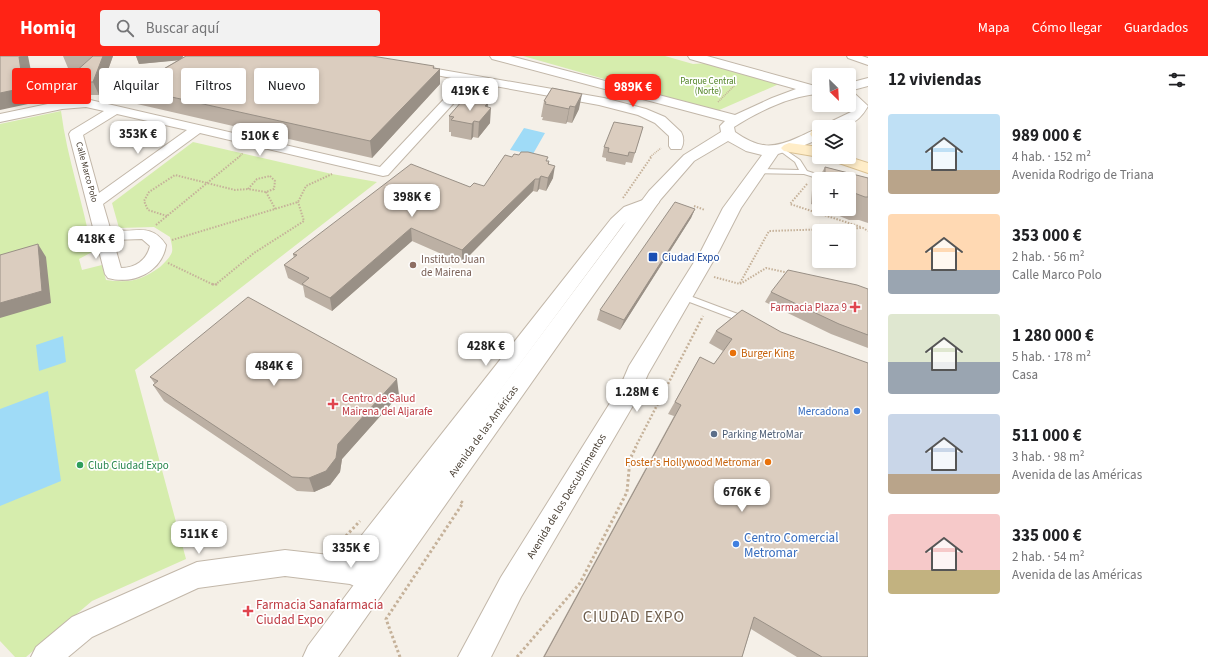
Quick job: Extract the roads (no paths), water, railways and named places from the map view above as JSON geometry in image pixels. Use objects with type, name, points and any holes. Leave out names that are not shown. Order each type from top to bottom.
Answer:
[{"type":"main road","points":[[781,149],[812,151]]},
{"type":"main road","points":[[856,151],[868,155]]},
{"type":"main road","points":[[856,164],[868,168]]},
{"type":"street","points":[[496,56],[632,92],[704,113],[732,127],[736,141],[749,148],[781,149],[812,136]]},
{"type":"street","points":[[694,56],[812,88]]},
{"type":"street","points":[[852,56],[868,62]]},
{"type":"street","points":[[401,66],[600,100],[642,112],[660,120],[676,141]]},
{"type":"street","points":[[0,118],[62,105],[86,103],[383,172],[470,78]]},
{"type":"street","points":[[856,90],[868,82]]},
{"type":"street","name":"Avenida de las Américas","points":[[364,567],[668,180],[689,158],[732,127],[777,101],[812,90]]},
{"type":"street","points":[[617,105],[632,92]]},
{"type":"street","points":[[856,94],[868,94]]},
{"type":"street","points":[[846,120],[856,115],[861,106],[856,101]]},
{"type":"street","name":"Calle Marco Polo","points":[[102,231],[117,236],[144,235],[152,238],[156,252],[150,264],[131,274],[114,274],[94,203],[76,134],[114,110]]},
{"type":"street","points":[[94,203],[197,129]]},
{"type":"street","name":"Avenida de los Descubrimentos","points":[[474,657],[511,587],[630,390],[637,372],[710,251],[732,208],[758,171],[781,149]]},
{"type":"street","name":"Avenida de las Américas","points":[[319,657],[364,567],[617,222],[630,210],[651,202]]},
{"type":"street","points":[[46,657],[82,627],[197,575],[285,563],[364,567]]},
{"type":"lane","points":[[781,149],[798,161],[804,172]]},
{"type":"lane","points":[[758,171],[804,172],[812,175]]},
{"type":"lane","points":[[682,296],[709,305],[760,326]]},
{"type":"water","points":[[524,128],[545,133],[533,154],[510,150]]},
{"type":"water","points":[[63,336],[66,362],[39,371],[36,345]]},
{"type":"water","points":[[48,391],[61,481],[0,506],[0,409]]},
{"type":"place","name":"Ciudad Expo","points":[[653,257]]},
{"type":"place","name":"Instituto Juan de Mairena","points":[[413,265]]},
{"type":"place","name":"Farmacia Plaza 9","points":[[855,307]]},
{"type":"place","name":"Burger King","points":[[733,353]]},
{"type":"place","name":"Centro de Salud Mairena del Aljarafe","points":[[333,404]]},
{"type":"place","name":"Mercadona","points":[[857,411]]},
{"type":"place","name":"Parking MetroMar","points":[[714,434]]},
{"type":"place","name":"Foster's Hollywood Metromar","points":[[768,462]]},
{"type":"place","name":"Club Ciudad Expo","points":[[80,465]]},
{"type":"place","name":"Centro Comercial Metromar","points":[[736,544]]},
{"type":"place","name":"Farmacia Sanafarmacia Ciudad Expo","points":[[248,611]]},
{"type":"district","name":"CIUDAD EXPO","points":[[634,616]]},
{"type":"park label","name":"Parque Central (Norte)","points":[[708,86]]}]
